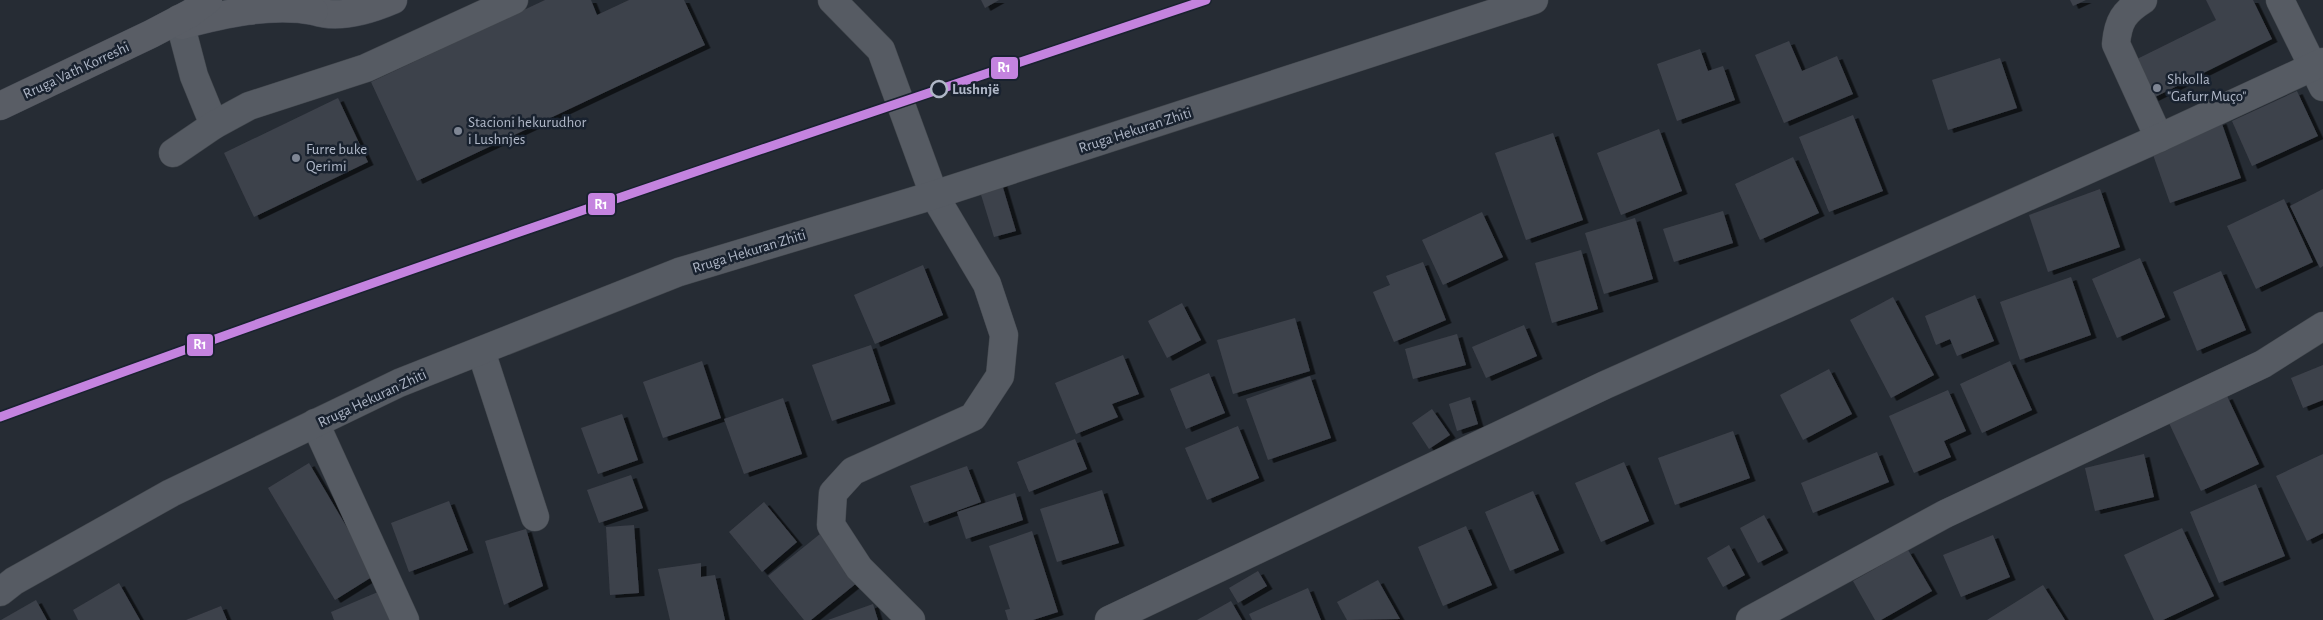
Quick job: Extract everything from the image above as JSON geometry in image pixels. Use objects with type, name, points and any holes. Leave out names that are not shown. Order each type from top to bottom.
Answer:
[{"type":"main road","name":"Rruga Vath Korreshi","points":[[180,22],[208,0]]},
{"type":"main road","name":"Rruga Vath Korreshi","points":[[0,106],[180,22],[258,10],[305,6],[340,14],[358,12],[393,0]]},
{"type":"street","points":[[172,152],[214,125],[268,98],[338,79],[366,68],[514,0]]},
{"type":"street","points":[[832,0],[881,50],[934,195],[987,284],[1004,335],[1000,376],[973,417],[853,471],[833,493],[831,525],[859,568],[911,620]]},
{"type":"street","name":"Rruga Hekuran Zhiti","points":[[0,592],[14,581],[171,493],[399,383],[679,272],[934,195],[1534,0]]},
{"type":"street","points":[[2143,0],[2127,10],[2117,29],[2116,44],[2159,138]]},
{"type":"street","points":[[1109,620],[1605,385],[2159,138],[2320,72],[2280,0]]},
{"type":"street","points":[[180,22],[194,76],[214,125]]},
{"type":"street","points":[[1750,620],[1945,514],[2263,364],[2323,326]]},
{"type":"street","points":[[480,351],[535,517]]},
{"type":"street","points":[[315,423],[405,620]]},
{"type":"building","name":"Stacioni hekurudhor i Lushnjes","points":[[545,0],[591,0],[597,15],[629,0],[684,0],[705,45],[417,181],[371,82]]},
{"type":"building","points":[[981,0],[999,0],[985,8]]},
{"type":"building","points":[[2070,0],[2086,0],[2073,6]]},
{"type":"building","points":[[2206,0],[2253,0],[2272,39],[2153,98],[2135,60],[2216,20]]},
{"type":"building","points":[[1789,41],[1802,71],[1837,56],[1853,94],[1784,123],[1755,55]]},
{"type":"building","points":[[1700,49],[1708,71],[1723,66],[1735,100],[1677,121],[1657,64]]},
{"type":"building","points":[[2000,58],[2017,108],[1948,130],[1932,80]]},
{"type":"building","points":[[2297,91],[2318,136],[2252,166],[2232,121]]},
{"type":"building","name":"Furre buke Qerimi","points":[[338,98],[368,162],[254,217],[224,153]]},
{"type":"building","points":[[1853,115],[1883,191],[1829,212],[1799,137]]},
{"type":"building","points":[[2221,121],[2241,178],[2170,203],[2150,146]]},
{"type":"building","points":[[1659,129],[1682,191],[1621,215],[1597,153]]},
{"type":"building","points":[[1553,133],[1583,220],[1526,240],[1495,153]]},
{"type":"building","points":[[1793,157],[1819,213],[1760,240],[1735,184]]},
{"type":"building","points":[[1001,181],[1016,231],[994,237],[979,188]]},
{"type":"building","points":[[2100,189],[2120,247],[2048,272],[2029,215]]},
{"type":"building","points":[[2323,189],[2323,266],[2320,268],[2290,206]]},
{"type":"building","points":[[2284,199],[2313,262],[2256,289],[2227,226]]},
{"type":"building","points":[[1723,211],[1733,243],[1674,262],[1663,229]]},
{"type":"building","points":[[1482,212],[1503,257],[1443,285],[1422,240]]},
{"type":"building","points":[[1635,218],[1653,279],[1604,294],[1585,233]]},
{"type":"building","points":[[1581,250],[1598,309],[1552,323],[1535,263]]},
{"type":"building","points":[[2140,258],[2165,317],[2117,338],[2092,279]]},
{"type":"building","points":[[1423,262],[1446,320],[1394,342],[1373,292],[1390,285],[1386,276]]},
{"type":"building","points":[[923,265],[943,315],[875,344],[854,295]]},
{"type":"building","points":[[2221,271],[2246,330],[2197,351],[2173,292]]},
{"type":"building","points":[[2071,277],[2091,335],[2020,360],[2000,302]]},
{"type":"building","points":[[1975,295],[1994,341],[1957,356],[1950,339],[1936,345],[1925,316]]},
{"type":"building","points":[[1893,297],[1934,375],[1891,398],[1850,320]]},
{"type":"building","points":[[1182,303],[1201,340],[1167,358],[1148,321]]},
{"type":"building","points":[[1295,318],[1310,371],[1233,394],[1217,340]]},
{"type":"building","points":[[1524,325],[1537,356],[1486,378],[1472,347]]},
{"type":"building","points":[[1457,334],[1466,365],[1413,379],[1405,349]]},
{"type":"building","points":[[871,345],[890,401],[832,421],[812,365]]},
{"type":"building","points":[[1123,355],[1139,394],[1112,404],[1118,417],[1076,434],[1055,383]]},
{"type":"building","points":[[702,361],[721,418],[663,438],[643,382]]},
{"type":"building","points":[[2010,361],[2032,410],[1982,433],[1960,384]]},
{"type":"building","points":[[2323,365],[2323,400],[2303,408],[2291,378]]},
{"type":"building","points":[[1829,369],[1852,414],[1803,440],[1780,395]]},
{"type":"building","points":[[1209,373],[1225,413],[1186,429],[1170,389]]},
{"type":"building","points":[[1310,376],[1331,438],[1268,460],[1246,399]]},
{"type":"building","points":[[1948,390],[1966,431],[1944,441],[1951,457],[1914,473],[1889,416]]},
{"type":"building","points":[[2227,396],[2259,464],[2201,491],[2169,423]]},
{"type":"building","points":[[1470,397],[1478,424],[1457,431],[1449,404]]},
{"type":"building","points":[[783,398],[802,454],[744,474],[724,419]]},
{"type":"building","points":[[1432,409],[1450,435],[1429,449],[1412,423]]},
{"type":"building","points":[[622,414],[638,460],[598,474],[581,428]]},
{"type":"building","points":[[1238,426],[1259,478],[1207,500],[1185,448]]},
{"type":"building","points":[[1733,431],[1750,478],[1675,505],[1658,458]]},
{"type":"building","points":[[1075,439],[1087,469],[1029,492],[1017,462]]},
{"type":"building","points":[[1877,452],[1889,482],[1813,513],[1801,483]]},
{"type":"building","points":[[2144,454],[2154,497],[2095,511],[2085,468]]},
{"type":"building","points":[[2323,454],[2323,533],[2307,541],[2276,476]]},
{"type":"building","points":[[1624,462],[1649,521],[1601,542],[1575,483]]},
{"type":"building","points":[[309,463],[375,575],[335,600],[268,488]]},
{"type":"building","points":[[967,466],[981,502],[924,523],[910,486]]},
{"type":"building","points":[[631,475],[643,508],[599,523],[587,490]]},
{"type":"building","points":[[2256,484],[2285,556],[2219,583],[2190,512]]},
{"type":"building","points":[[1102,490],[1119,543],[1057,562],[1040,509]]},
{"type":"building","points":[[1533,491],[1559,550],[1510,571],[1485,512]]},
{"type":"building","points":[[1015,493],[1023,520],[966,539],[957,512]]},
{"type":"building","points":[[449,501],[468,550],[409,572],[391,523]]},
{"type":"building","points":[[764,502],[797,542],[762,572],[729,532]]},
{"type":"building","points":[[1764,515],[1783,550],[1758,563],[1740,528]]},
{"type":"building","points":[[634,525],[639,593],[610,595],[606,527]]},
{"type":"building","points":[[1466,526],[1492,585],[1443,606],[1418,547]]},
{"type":"building","points":[[2182,528],[2214,596],[2163,620],[2154,620],[2124,555]]},
{"type":"building","points":[[526,529],[543,586],[504,605],[485,541]]},
{"type":"building","points":[[1032,531],[1058,612],[1033,620],[1008,620],[1005,610],[1010,609],[989,546]]},
{"type":"building","points":[[820,534],[858,582],[811,620],[804,620],[768,576]]},
{"type":"building","points":[[1993,535],[2010,577],[1961,597],[1943,555]]},
{"type":"building","points":[[1729,545],[1745,575],[1723,587],[1707,558]]},
{"type":"building","points":[[1908,550],[1932,591],[1881,620],[1875,620],[1853,581]]},
{"type":"building","points":[[701,563],[701,577],[715,575],[725,620],[670,620],[658,569]]},
{"type":"building","points":[[1258,571],[1267,586],[1238,603],[1229,588]]},
{"type":"building","points":[[1378,580],[1400,619],[1347,620],[1337,602]]},
{"type":"building","points":[[119,583],[140,620],[78,620],[73,610]]},
{"type":"building","points":[[2043,585],[2065,620],[1987,620]]},
{"type":"building","points":[[1308,588],[1321,620],[1252,620],[1249,614]]},
{"type":"building","points":[[385,589],[398,620],[334,620],[331,612]]},
{"type":"building","points":[[36,600],[47,620],[1,620]]},
{"type":"building","points":[[1231,601],[1242,620],[1197,620]]},
{"type":"building","points":[[873,604],[878,620],[828,620]]},
{"type":"building","points":[[221,606],[227,620],[186,620]]},
{"type":"transit line","name":"R1","points":[[0,417],[450,256],[1206,0]]},
{"type":"place","name":"Shkolla \"Gafurr Muço\"","points":[[2157,88]]},
{"type":"place","name":"Lushnjë","points":[[939,89]]},
{"type":"place","name":"Stacioni hekurudhor i Lushnjes","points":[[458,131]]},
{"type":"place","name":"Furre buke Qerimi","points":[[296,158]]}]
